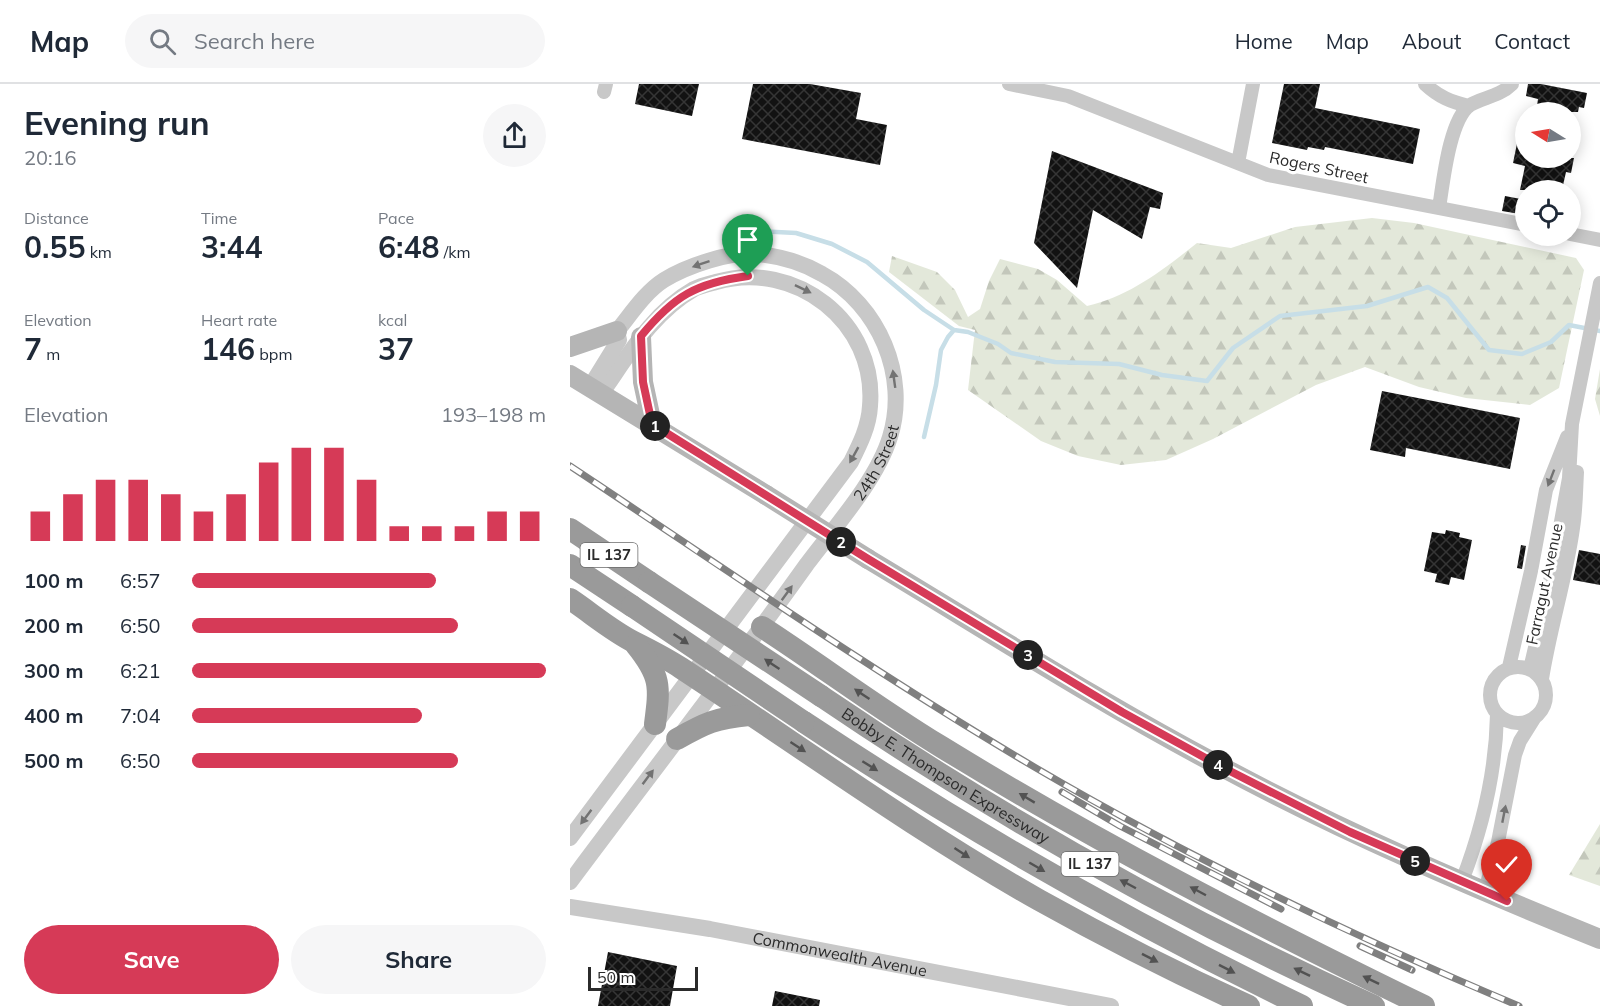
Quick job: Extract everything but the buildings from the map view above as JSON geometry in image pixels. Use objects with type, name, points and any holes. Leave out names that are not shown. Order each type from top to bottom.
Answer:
[{"type":"highway","name":"Bobby E. Thompson Expressway","points":[[570,529],[820,696],[958,785],[1076,856],[1197,920],[1374,1006]]},
{"type":"highway","name":"Bobby E. Thompson Expressway","points":[[570,565],[804,722],[953,818],[1122,915],[1302,1006]]},
{"type":"highway","points":[[570,599],[633,642],[647,647],[692,675],[749,715],[1039,900],[1249,1006]]},
{"type":"highway","points":[[762,627],[938,745],[1034,802],[1294,943],[1424,1006]]},
{"type":"highway","points":[[633,642],[651,664],[656,681],[659,694],[655,724]]},
{"type":"highway","points":[[677,739],[699,726],[720,718],[749,715]]},
{"type":"main road","points":[[570,347],[617,331]]},
{"type":"main road","points":[[641,336],[642,375],[652,424]]},
{"type":"main road","points":[[570,375],[1122,712],[1220,766],[1350,832],[1600,939]]},
{"type":"street","name":"Rogers Street","points":[[1009,84],[1057,89],[1068,96],[1268,175],[1515,223]]},
{"type":"street","points":[[1238,163],[1253,84]]},
{"type":"street","points":[[1425,84],[1437,95],[1469,106],[1491,98],[1512,84]]},
{"type":"street","points":[[1439,208],[1451,139],[1469,106]]},
{"type":"street","points":[[1581,236],[1600,240]]},
{"type":"street","name":"24th Street","points":[[570,882],[762,627],[867,482],[884,452],[894,420],[896,384],[889,353],[873,321],[851,295],[823,274],[791,261],[755,254],[721,258],[686,269],[662,282],[641,301],[617,331],[619,340],[596,391]]},
{"type":"street","name":"24th Street","points":[[570,838],[851,462],[861,442],[870,406],[867,371],[854,337],[831,309],[814,295],[796,286],[768,278],[748,276],[725,279],[696,288],[656,318],[596,391]]},
{"type":"street","name":"Farragut Avenue","points":[[1530,669],[1549,586],[1569,478],[1572,423],[1600,283]]},
{"type":"street","name":"Farragut Avenue","points":[[1509,667],[1531,571],[1546,490],[1572,423]]},
{"type":"street","name":"Farragut Avenue","points":[[1542,679],[1549,636],[1563,584],[1574,526],[1578,463],[1572,423]]},
{"type":"street","points":[[1485,891],[1498,842],[1515,755],[1520,741],[1543,707],[1546,698],[1542,679],[1530,669],[1518,666],[1502,671],[1491,684],[1490,702],[1497,714],[1515,723],[1529,721],[1535,717]]},
{"type":"street","points":[[1462,881],[1477,841],[1494,756],[1497,714]]},
{"type":"street","name":"Commonwealth Avenue","points":[[570,907],[710,929],[1111,1006]]},
{"type":"green space","points":[[1372,218],[1414,223],[1576,258],[1584,270],[1559,388],[1530,405],[1466,398],[1419,387],[1365,367],[1316,385],[1213,439],[1166,460],[1121,465],[1078,456],[1041,441],[968,390],[975,330],[959,326],[889,272],[892,256],[937,272],[955,290],[968,317],[980,309],[989,281],[1000,259],[1038,269],[1057,280],[1087,306],[1103,302],[1132,289],[1197,243],[1231,248],[1295,227]]},
{"type":"green space","points":[[1600,369],[1600,416],[1595,399]]},
{"type":"green space","points":[[1600,824],[1600,886],[1569,875]]},
{"type":"waterway","points":[[756,231],[796,233],[832,244],[867,262],[924,310],[954,330],[968,332],[998,344],[1011,353],[1055,362],[1119,364],[1162,375],[1207,381],[1233,348],[1280,316],[1367,306],[1428,287],[1447,298],[1489,350],[1522,354],[1551,342],[1569,325],[1600,331]]},
{"type":"waterway","points":[[924,437],[936,385],[941,350],[954,330]]},
{"type":"railway","points":[[570,466],[917,696],[1036,768],[1154,834],[1273,895],[1519,1006]]},
{"type":"railway","points":[[1062,792],[1120,826],[1281,909]]},
{"type":"railway","points":[[1360,946],[1412,970]]},
{"type":"route","points":[[748,276],[725,279],[696,288],[678,299],[656,318],[641,336],[641,368],[652,424],[868,559],[1122,712],[1220,766],[1350,832],[1507,901]]}]
